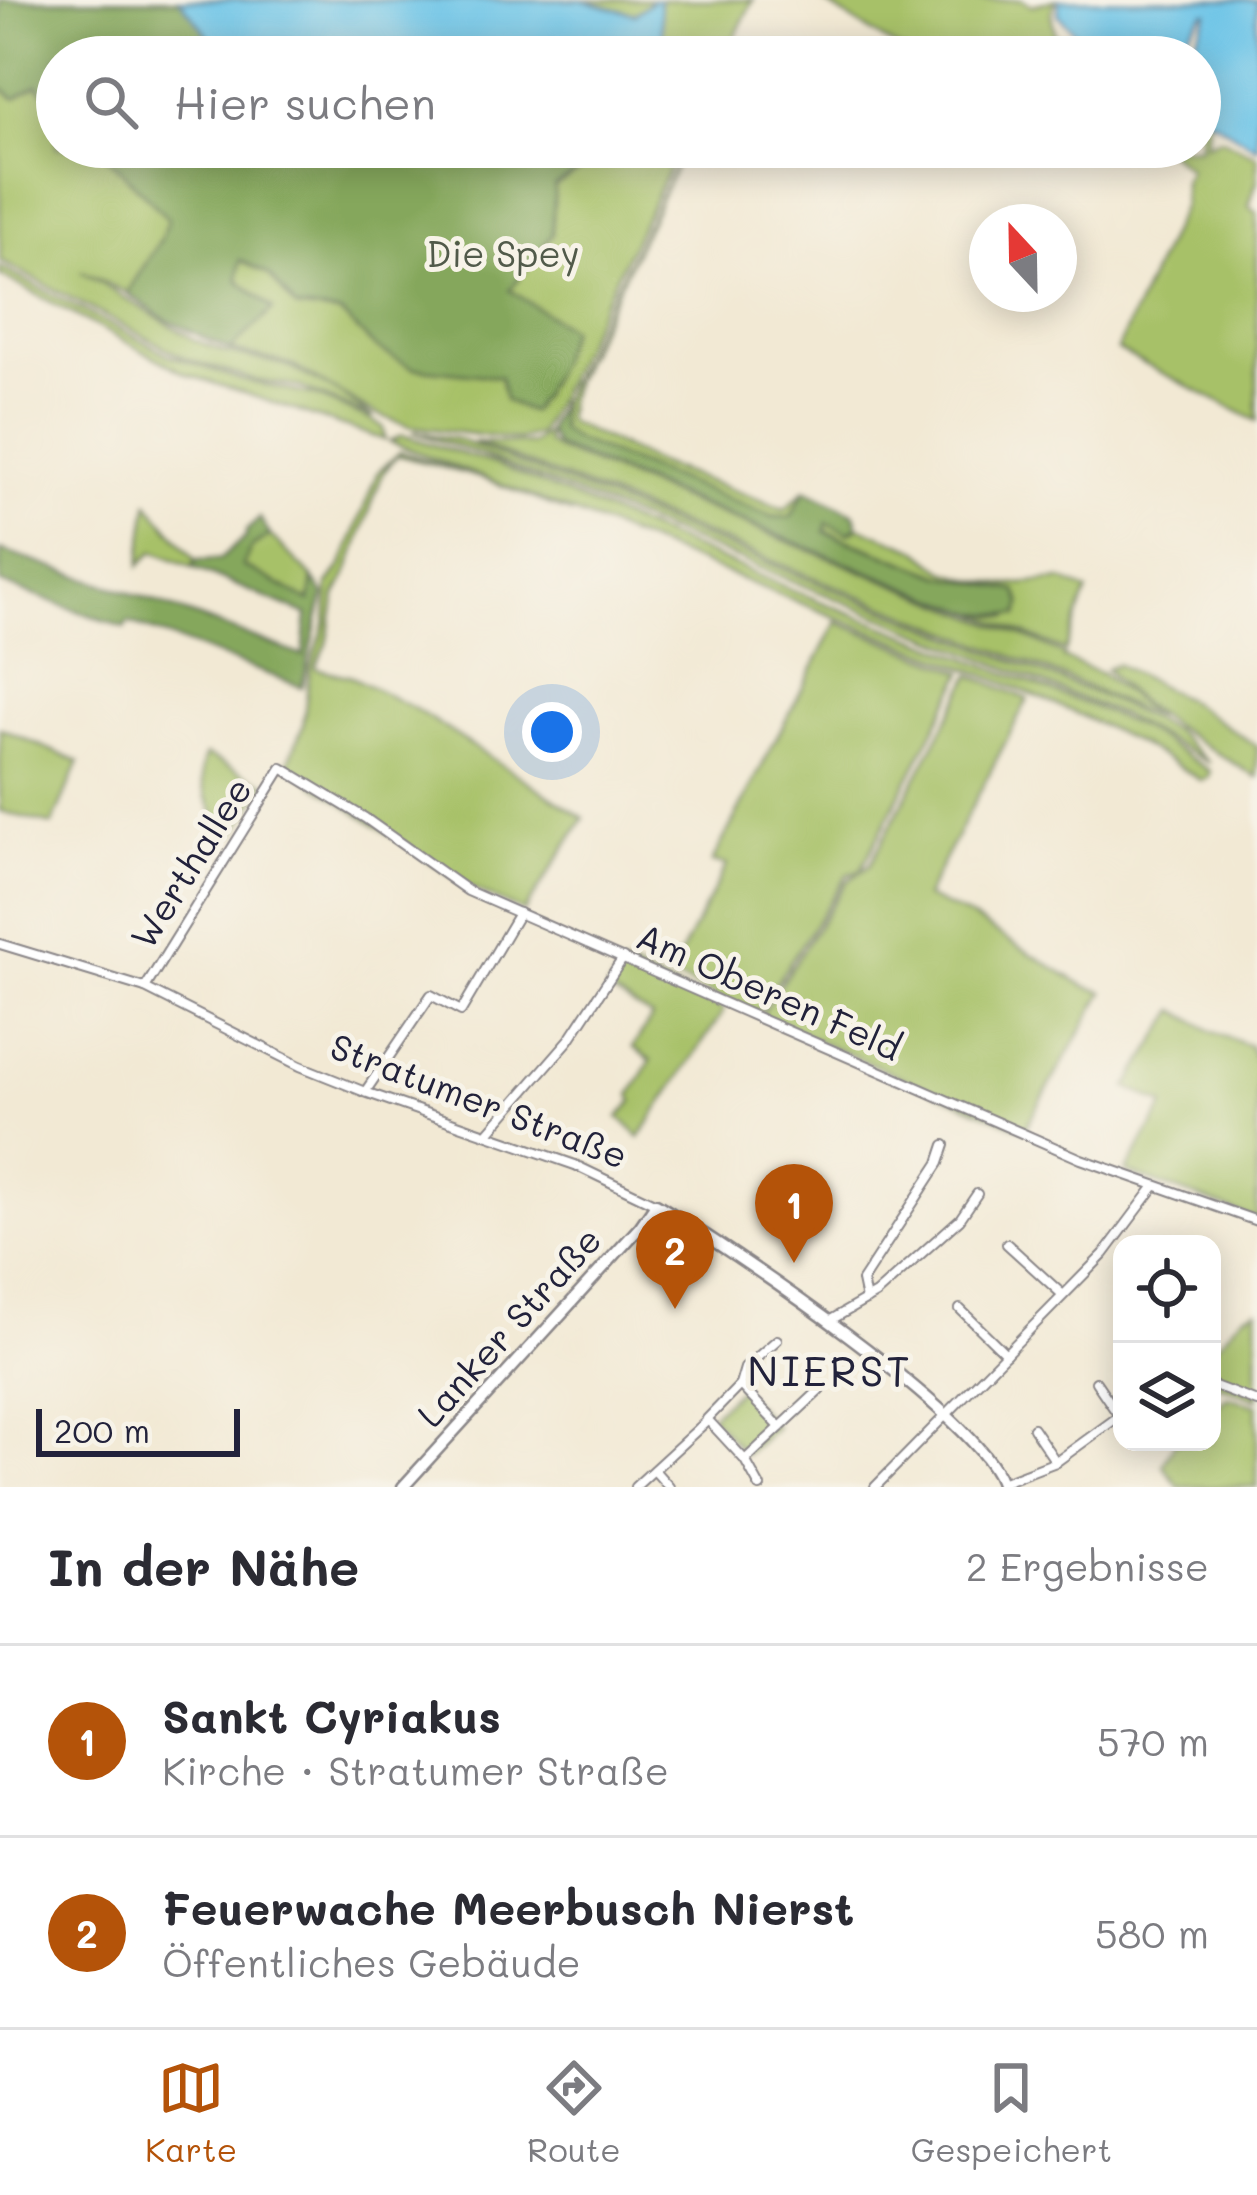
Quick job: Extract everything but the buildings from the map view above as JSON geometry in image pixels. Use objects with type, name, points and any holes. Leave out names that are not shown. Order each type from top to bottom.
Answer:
[{"type":"street","name":"Am Oberen Feld","points":[[282,768],[364,818],[451,881],[519,913],[1082,1159],[1257,1222]]},
{"type":"street","name":"Werthallee","points":[[145,988],[282,768]]},
{"type":"street","points":[[365,1092],[431,995],[461,1011],[519,913]]},
{"type":"street","name":"Stratumer Straße","points":[[0,944],[145,988],[300,1066],[611,1180],[656,1204],[730,1249],[947,1415],[994,1465],[1002,1485]]},
{"type":"street","points":[[487,1134],[569,1040],[623,958]]},
{"type":"street","points":[[866,1300],[862,1281],[945,1145]]},
{"type":"street","points":[[875,1487],[1104,1254],[1155,1186]]},
{"type":"street","points":[[828,1322],[866,1300],[960,1220],[977,1194]]},
{"type":"street","name":"Lanker Straße","points":[[403,1487],[656,1204]]},
{"type":"street","points":[[1007,1244],[1064,1295]]},
{"type":"street","points":[[960,1309],[1006,1354]]},
{"type":"street","points":[[762,1486],[705,1417],[740,1385],[745,1368],[777,1340]]},
{"type":"street","points":[[1096,1382],[1113,1405]]},
{"type":"street","points":[[740,1385],[780,1427]]},
{"type":"street","points":[[745,1460],[822,1388]]},
{"type":"street","points":[[1221,1388],[1257,1402]]},
{"type":"street","points":[[634,1487],[707,1420]]},
{"type":"street","points":[[1002,1485],[1056,1462],[1113,1420]]},
{"type":"street","points":[[1034,1428],[1056,1462]]},
{"type":"street","points":[[653,1470],[669,1487]]},
{"type":"green space","name":"Die Spey","points":[[0,0],[753,0],[735,36],[36,36],[36,168],[670,168],[539,434],[518,440],[408,426],[333,389],[374,418],[300,387],[254,380],[187,359],[0,261]],"holes":[[[201,210],[543,392],[501,377],[376,348],[340,313],[296,308],[269,275],[239,260],[238,280],[273,309],[230,350],[290,364],[333,389],[285,365],[224,352],[195,340],[80,271],[127,293]]]},
{"type":"green space","points":[[0,0],[180,0],[209,36],[36,36],[36,86],[15,99],[0,86]]},
{"type":"green space","points":[[820,0],[1021,0],[1032,5],[1056,0],[1051,13],[1056,36],[877,36]]},
{"type":"green space","points":[[1221,138],[1257,156],[1257,180],[1249,206],[1257,213],[1257,421],[1117,350],[1183,205],[1183,181],[1189,169],[1221,168]]},
{"type":"green space","points":[[118,168],[585,168],[555,186],[552,235],[510,290],[570,329],[550,381],[531,412],[505,401],[500,377],[413,368],[376,348],[340,313],[296,308],[269,275],[240,260],[238,280],[273,309],[230,350],[163,318],[127,293],[168,219]]},
{"type":"green space","points":[[675,168],[574,380],[566,405],[567,421],[657,463],[785,509],[805,490],[791,517],[773,517],[573,439],[560,429],[559,404]]},
{"type":"green space","points":[[0,267],[169,355],[241,380],[316,396],[375,422],[383,427],[385,440],[186,374],[0,275]]},
{"type":"green space","points":[[559,404],[560,429],[573,439],[773,517],[791,517],[805,490],[855,514],[858,526],[849,533],[827,523],[825,532],[942,576],[1017,591],[1022,603],[1019,615],[976,613],[555,446],[547,430]]},
{"type":"green space","points":[[413,432],[458,439],[1106,698],[1173,730],[1209,763],[1122,715],[479,454]]},
{"type":"green space","points":[[546,432],[547,443],[556,449],[1031,639],[1102,674],[1157,718],[474,442],[532,444]]},
{"type":"green space","points":[[402,435],[495,464],[817,600],[1096,708],[1142,728],[1210,771],[1209,777],[1202,781],[1122,735],[1039,697],[390,442]]},
{"type":"green space","points":[[400,452],[488,479],[573,514],[488,480],[397,455],[382,475],[336,596],[327,644],[315,668],[352,677],[417,710],[584,818],[524,912],[470,888],[287,766],[303,726],[310,668],[326,622],[328,584],[342,565],[377,473]]},
{"type":"green space","points":[[148,503],[196,560],[192,567],[154,551],[140,565]]},
{"type":"green space","points":[[260,518],[270,535],[251,548],[243,566],[310,601],[313,578],[324,595],[302,687],[129,622],[125,628],[0,583],[0,550],[303,656],[307,615],[192,567],[196,560],[220,559]]},
{"type":"green space","points":[[827,523],[855,530],[858,526],[919,550],[945,571],[974,580],[1009,585],[1062,580],[1087,591],[1065,651],[976,613],[1009,617],[1017,591],[942,576],[825,531]]},
{"type":"green space","points":[[270,535],[313,578],[310,602],[243,566],[251,548]]},
{"type":"green space","points":[[837,622],[964,672],[861,870],[847,875],[756,1014],[669,975],[727,865],[712,862]]},
{"type":"green space","points":[[1117,664],[1185,699],[1257,746],[1257,778],[1138,701],[1106,669]]},
{"type":"green space","points":[[971,675],[1028,699],[925,897],[968,916],[1085,986],[1104,992],[1024,1130],[760,1016],[847,881],[869,866]]},
{"type":"green space","points":[[0,728],[79,762],[52,825],[0,811]]},
{"type":"green space","points":[[206,755],[266,784],[234,835],[207,798],[202,776]]},
{"type":"green space","points":[[627,966],[723,1012],[640,1137],[619,1117],[634,1101],[631,1095],[651,1060],[633,1047],[652,1017],[607,990]]},
{"type":"green space","points":[[1176,1010],[1250,1046],[1257,1066],[1257,1219],[1126,1172],[1165,1105],[1127,1087]]},
{"type":"green space","points":[[1257,1309],[1257,1399],[1221,1385],[1221,1340],[1243,1315]]},
{"type":"green space","points":[[740,1388],[776,1427],[745,1455],[710,1416]]},
{"type":"green space","points":[[1228,1397],[1257,1405],[1257,1487],[1179,1487],[1163,1465],[1170,1451],[1221,1451],[1221,1402]]},
{"type":"water","points":[[180,0],[581,0],[635,14],[659,0],[663,36],[209,36]]},
{"type":"water","points":[[1059,0],[1257,0],[1257,148],[1221,126],[1221,36],[1197,36],[1208,13],[1186,36],[1078,36],[1058,14]]},
{"type":"place","name":"Sankt Cyriakus","points":[[794,1263]]},
{"type":"place","name":"Feuerwache Meerbusch Nierst","points":[[675,1309]]},
{"type":"district","name":"NIERST","points":[[830,1372]]}]
